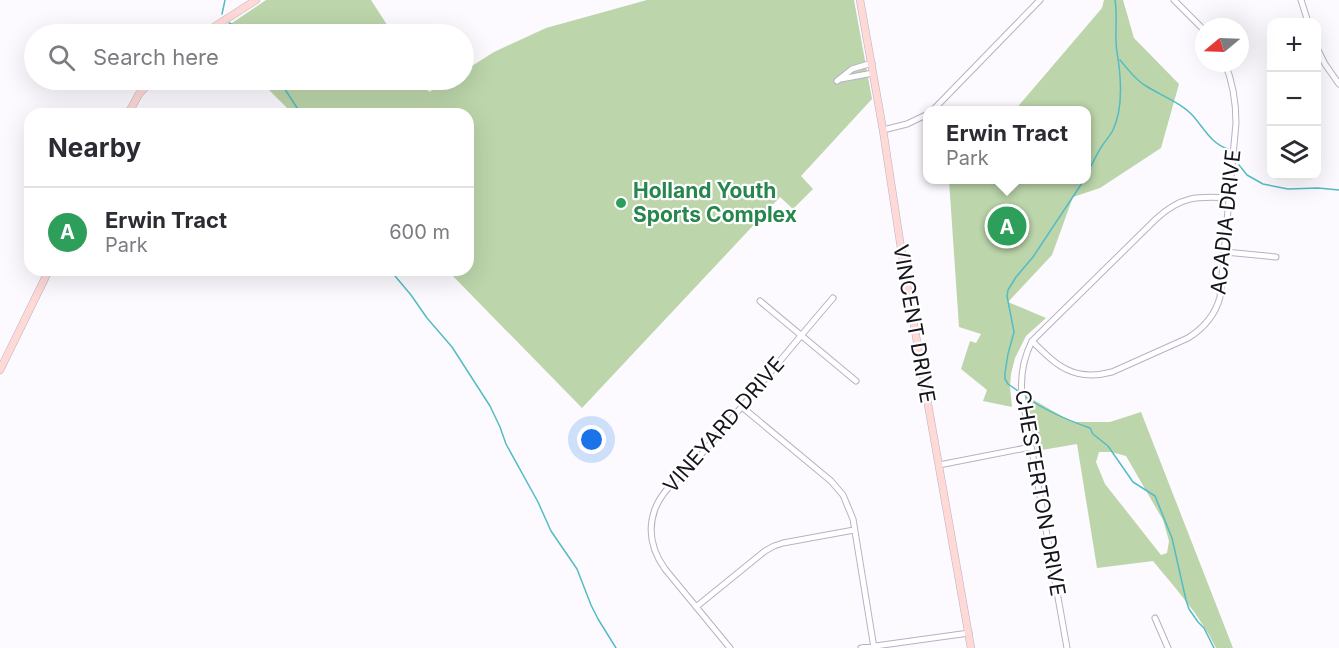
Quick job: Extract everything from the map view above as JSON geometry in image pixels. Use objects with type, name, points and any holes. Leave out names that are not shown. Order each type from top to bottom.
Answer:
[{"type":"street","points":[[219,24],[256,0]]},
{"type":"street","name":"VINCENT DRIVE","points":[[860,0],[904,268],[971,648]]},
{"type":"street","points":[[938,106],[1040,0]]},
{"type":"street","points":[[1174,0],[1195,21]]},
{"type":"street","points":[[1300,0],[1307,18]]},
{"type":"street","points":[[1321,54],[1339,84]]},
{"type":"street","points":[[872,63],[852,69],[837,81],[873,73]]},
{"type":"street","name":"ACADIA DRIVE","points":[[1032,342],[1062,368],[1077,374],[1112,372],[1198,331],[1213,315],[1220,297],[1234,155],[1236,111],[1233,87],[1228,72]]},
{"type":"street","points":[[131,108],[143,90]]},
{"type":"street","points":[[883,130],[907,124],[923,116]]},
{"type":"street","name":"CHESTERTON DRIVE","points":[[1066,648],[1022,395],[1021,378],[1024,358],[1032,342],[1171,206],[1187,199],[1229,198]]},
{"type":"street","points":[[1225,252],[1276,257]]},
{"type":"street","points":[[0,370],[46,276]]},
{"type":"street","name":"VINEYARD DRIVE","points":[[730,648],[656,557],[651,541],[652,518],[665,491],[690,467],[833,298]]},
{"type":"street","points":[[760,301],[856,381]]},
{"type":"street","points":[[742,407],[831,481],[843,495],[853,519],[874,647]]},
{"type":"street","points":[[939,465],[1031,447]]},
{"type":"street","points":[[696,607],[774,546],[854,530]]},
{"type":"street","points":[[1155,618],[1168,648]]},
{"type":"street","points":[[861,648],[969,633]]},
{"type":"green space","points":[[266,0],[371,0],[387,24],[231,24]]},
{"type":"green space","name":"Holland Youth Sports Complex","points":[[647,0],[854,0],[872,99],[801,176],[813,189],[793,209],[780,197],[582,408],[453,276],[474,276],[474,108],[287,108],[269,90],[428,90],[429,92],[432,90],[474,90],[474,65],[494,52],[546,28]]},
{"type":"green space","points":[[1104,0],[1123,0],[1134,38],[1179,84],[1161,148],[1100,188],[1073,197],[1052,255],[1008,302],[1046,318],[1026,336],[1015,358],[1010,387],[1012,407],[983,401],[987,390],[961,369],[970,341],[976,343],[981,334],[959,327],[949,184],[1091,184],[1091,106],[1018,106],[1102,8]]},
{"type":"green space","points":[[1025,395],[1072,422],[1110,422],[1141,412],[1233,648],[1216,648],[1195,613],[1153,561],[1097,568],[1077,444],[1042,450],[1038,454]],"holes":[[[1099,452],[1126,456],[1163,520],[1169,541],[1167,553],[1161,555],[1105,484],[1096,462]]]},
{"type":"waterway","points":[[222,14],[225,0]]},
{"type":"waterway","points":[[1091,166],[1113,130],[1119,111],[1120,81],[1116,46],[1115,0]]},
{"type":"waterway","points":[[1120,60],[1138,81],[1184,108],[1213,140],[1228,149]]},
{"type":"waterway","points":[[285,90],[297,108]]},
{"type":"waterway","points":[[1239,165],[1247,175],[1263,184],[1288,189],[1339,190]]},
{"type":"waterway","points":[[1018,391],[1005,379],[1014,332],[1007,296],[1008,290],[1081,184]]},
{"type":"waterway","points":[[395,276],[452,347],[490,406],[506,444],[551,531],[577,569],[591,605],[616,648]]},
{"type":"waterway","points":[[1026,397],[1057,415],[1090,428],[1093,434],[1108,446],[1133,482],[1155,496],[1172,538],[1189,609],[1204,628],[1214,648]]},
{"type":"place","name":"Holland Youth Sports Complex","points":[[621,203]]},
{"type":"place","name":"Erwin Tract","points":[[1007,226]]}]
